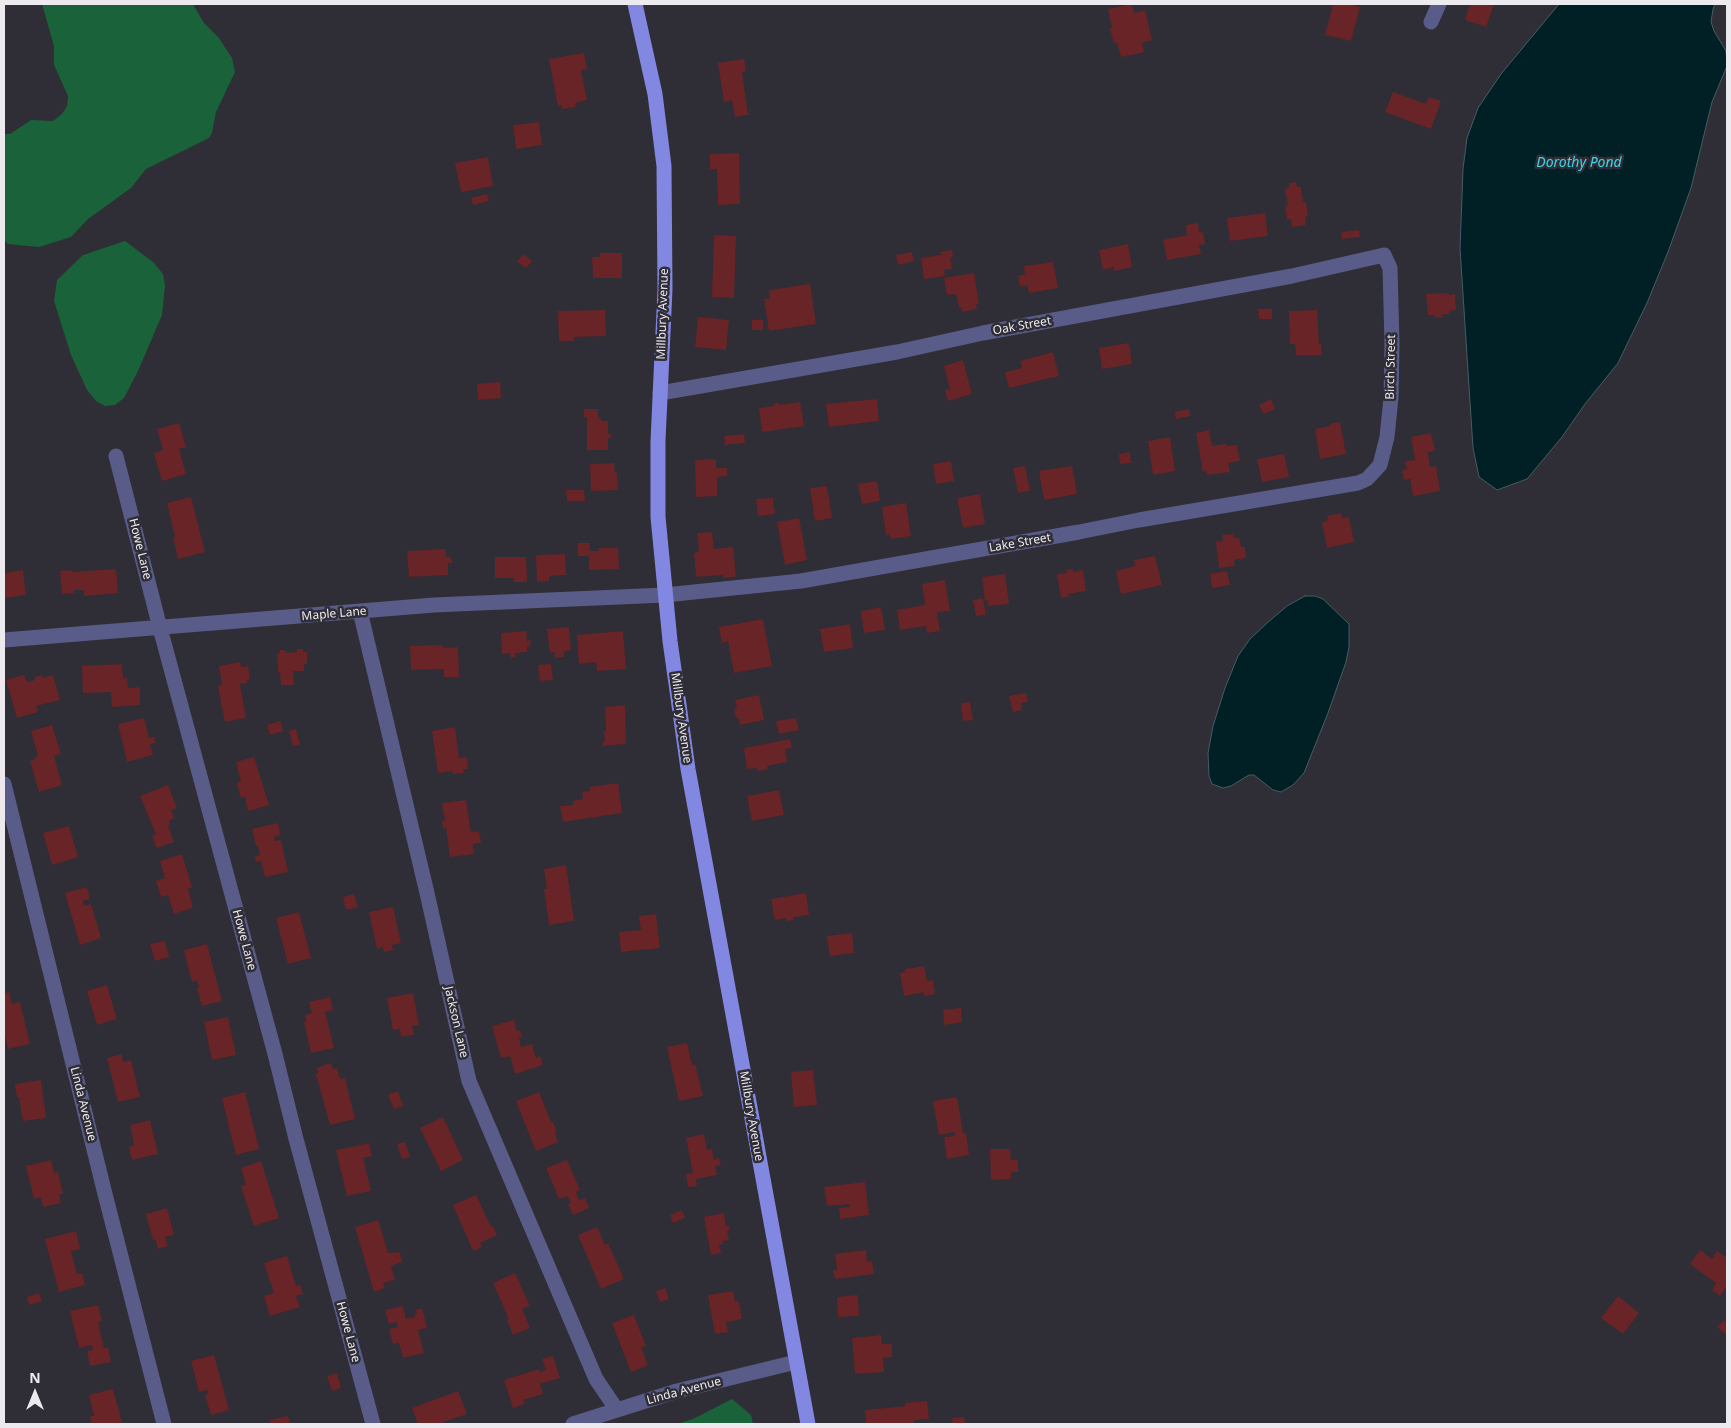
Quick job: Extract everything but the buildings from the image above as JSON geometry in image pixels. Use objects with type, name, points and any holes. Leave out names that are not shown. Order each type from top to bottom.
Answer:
[{"type":"main road","name":"Millbury Avenue","points":[[635,4],[655,94],[664,166],[666,232],[658,517],[665,595],[688,769],[808,1424]]},
{"type":"street","points":[[1431,22],[1438,4]]},
{"type":"street","name":"Oak Street","points":[[660,394],[897,352],[983,333],[1292,276],[1384,255]]},
{"type":"street","name":"Birch Street","points":[[1371,476],[1380,465],[1383,454],[1391,398],[1390,268],[1384,255]]},
{"type":"street","name":"Howe Lane","points":[[116,456],[160,628],[373,1424]]},
{"type":"street","name":"Lake Street","points":[[665,595],[810,579],[1139,520],[1345,486],[1358,483],[1371,476]]},
{"type":"street","name":"Maple Lane","points":[[4,640],[434,605],[665,595]]},
{"type":"street","name":"Jackson Lane","points":[[360,611],[427,893],[469,1081],[596,1379],[617,1410]]},
{"type":"street","name":"Linda Avenue","points":[[4,784],[164,1424]]},
{"type":"street","name":"Linda Avenue","points":[[573,1424],[677,1391],[796,1362]]},
{"type":"green space","points":[[42,4],[193,4],[204,23],[219,38],[232,58],[235,72],[216,112],[212,133],[209,138],[146,169],[131,188],[88,219],[71,237],[39,247],[8,244],[4,240],[4,134],[10,134],[31,120],[53,121],[62,114],[67,106],[68,96],[54,65],[54,46]]},
{"type":"green space","points":[[125,241],[153,262],[163,274],[165,286],[162,315],[124,398],[115,405],[105,406],[96,401],[87,390],[71,355],[54,301],[57,280],[83,255]]},
{"type":"green space","points":[[732,1399],[751,1415],[753,1424],[677,1424],[693,1419]]},
{"type":"water","name":"Dorothy Pond","points":[[1559,4],[1715,4],[1711,22],[1726,51],[1727,66],[1712,102],[1691,188],[1668,252],[1647,303],[1618,363],[1585,404],[1562,437],[1527,479],[1497,490],[1479,477],[1473,448],[1460,248],[1463,169],[1467,138],[1478,108],[1501,74]]},
{"type":"water","points":[[1305,596],[1315,596],[1323,599],[1349,624],[1349,647],[1346,662],[1328,713],[1304,773],[1293,785],[1281,792],[1273,790],[1254,775],[1249,775],[1231,786],[1223,788],[1212,784],[1209,776],[1208,753],[1213,726],[1238,656],[1250,639],[1267,623],[1287,606]]}]
